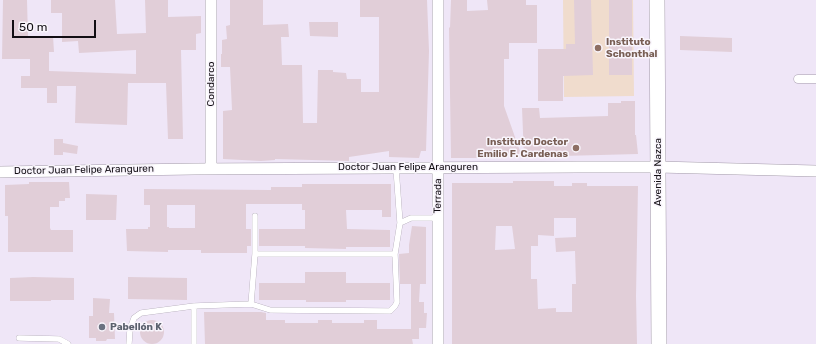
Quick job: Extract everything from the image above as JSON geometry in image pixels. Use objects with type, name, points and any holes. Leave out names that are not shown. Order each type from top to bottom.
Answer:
[{"type":"main road","name":"Avenida Nazca","points":[[657,0],[659,344]]},
{"type":"street","name":"Condarco","points":[[211,0],[212,169]]},
{"type":"street","name":"Terrada","points":[[438,0],[438,344]]},
{"type":"street","points":[[798,79],[816,79]]},
{"type":"street","name":"Doctor Juan Felipe Aranguren","points":[[0,172],[438,167],[658,167],[816,171]]},
{"type":"lane","points":[[129,344],[130,329],[134,318],[141,313],[194,306],[252,304],[270,310],[390,311],[396,306],[397,302],[395,254],[400,223],[396,168]]},
{"type":"lane","points":[[252,304],[255,254],[255,216]]},
{"type":"lane","points":[[400,223],[411,218],[438,218]]},
{"type":"lane","points":[[255,254],[395,254]]},
{"type":"lane","points":[[194,306],[194,344]]},
{"type":"lane","points":[[19,338],[59,339],[68,344]]},
{"type":"shaded area","name":"Instituto Schonthal","points":[[563,0],[633,0],[634,96],[564,97]]},
{"type":"building","points":[[3,0],[27,0],[28,37],[53,36],[54,52],[49,52],[49,71],[136,74],[136,50],[79,53],[78,41],[62,42],[62,13],[51,13],[51,0],[115,0],[117,34],[146,33],[145,0],[168,0],[168,17],[201,16],[201,33],[196,34],[196,50],[181,50],[183,139],[168,139],[166,83],[128,83],[127,125],[75,123],[76,86],[57,86],[57,103],[47,103],[47,88],[21,88],[21,76],[30,76],[30,59],[2,59]]},
{"type":"building","points":[[230,0],[263,0],[263,25],[288,24],[289,37],[281,37],[282,65],[302,65],[303,123],[317,123],[318,70],[333,70],[333,72],[346,73],[347,79],[361,79],[361,92],[379,92],[379,17],[360,17],[360,0],[427,0],[429,51],[426,151],[421,151],[419,158],[389,157],[389,151],[349,157],[349,161],[275,159],[261,161],[223,159],[223,111],[232,110],[230,67],[221,67],[222,40],[227,39],[226,26],[230,25]]},
{"type":"building","points":[[451,0],[467,0],[467,11],[488,10],[487,0],[526,0],[526,5],[537,5],[537,43],[509,43],[509,59],[504,59],[504,106],[521,154],[495,153],[495,158],[451,158],[449,27],[450,28]]},
{"type":"building","points":[[574,0],[591,0],[593,75],[563,76],[563,101],[538,101],[538,49],[566,49],[566,44],[575,44]]},
{"type":"building","points":[[609,0],[632,0],[632,75],[609,75]]},
{"type":"building","points":[[309,22],[338,22],[338,37],[310,36]]},
{"type":"building","points":[[680,36],[732,38],[732,52],[680,50]]},
{"type":"building","points":[[621,101],[635,101],[635,135],[638,154],[524,157],[522,108],[539,108],[540,118],[608,116],[608,103],[621,103]]},
{"type":"building","points":[[54,139],[63,139],[63,143],[78,146],[77,154],[63,152],[63,155],[54,155]]},
{"type":"building","points":[[513,181],[554,181],[554,186],[572,186],[572,183],[587,183],[587,186],[638,186],[636,296],[637,344],[452,344],[452,183],[513,183]],"holes":[[[554,218],[576,218],[576,237],[555,238],[556,252],[575,251],[576,284],[572,284],[572,312],[556,312],[556,308],[538,309],[537,279],[531,279],[531,246],[538,246],[538,235],[554,236]],[[496,226],[512,226],[515,249],[495,250]]]},
{"type":"building","points":[[29,182],[69,182],[70,198],[65,198],[65,201],[59,201],[59,207],[50,207],[50,228],[51,230],[73,230],[73,252],[8,252],[8,216],[5,216],[5,185],[29,184]]},
{"type":"building","points":[[302,184],[391,184],[391,217],[382,217],[382,210],[346,210],[347,229],[390,230],[390,247],[346,247],[346,249],[305,248],[305,246],[259,246],[259,229],[305,229],[305,210],[302,210],[302,204],[246,204],[246,229],[251,229],[251,246],[247,246],[247,253],[201,253],[201,250],[168,250],[168,252],[127,251],[126,229],[148,229],[148,227],[150,227],[150,205],[144,205],[144,189],[271,190],[271,187],[302,187]],"holes":[[[167,205],[195,205],[195,228],[167,227]]]},
{"type":"building","points":[[86,194],[117,195],[116,220],[86,220]]},
{"type":"building","points":[[412,226],[426,227],[426,284],[420,284],[419,302],[424,302],[424,313],[427,313],[426,328],[419,328],[419,339],[412,339],[413,344],[205,344],[204,312],[261,312],[266,313],[266,320],[285,320],[285,323],[318,323],[318,320],[332,320],[332,323],[364,323],[364,320],[377,320],[377,329],[411,329],[411,284],[400,284],[399,254],[409,253]]},
{"type":"building","points":[[305,272],[346,272],[346,283],[390,283],[390,300],[306,302],[306,300],[259,300],[259,283],[305,283]]},
{"type":"building","points":[[128,277],[187,278],[187,300],[128,299]]},
{"type":"building","points":[[10,278],[74,278],[74,300],[10,301]]},
{"type":"building","name":"Pabellón K","points":[[93,298],[110,299],[109,313],[114,313],[115,339],[96,341],[96,338],[89,338],[89,316],[93,316]]},
{"type":"building","points":[[152,320],[160,324],[164,332],[160,340],[152,344],[144,340],[140,332],[144,324]]},
{"type":"place","name":"Instituto Schonthal","points":[[598,48]]},
{"type":"place","name":"Instituto Doctor Emilio F. Cardenas","points":[[576,148]]},
{"type":"place","name":"Pabellón K","points":[[102,327]]}]
